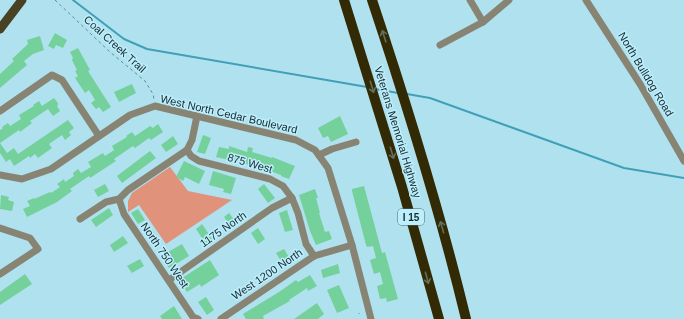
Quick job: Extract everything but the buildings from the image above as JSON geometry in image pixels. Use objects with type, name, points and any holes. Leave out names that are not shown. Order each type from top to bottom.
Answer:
[{"type":"highway","name":"Veterans Memorial Highway","points":[[344,0],[402,187],[439,319]]},
{"type":"highway","name":"Veterans Memorial Highway","points":[[372,0],[396,72],[452,260],[466,319]]},
{"type":"main road","points":[[0,29],[22,0]]},
{"type":"street","points":[[470,0],[483,22]]},
{"type":"street","points":[[440,45],[483,22],[510,0]]},
{"type":"street","name":"North Bulldog Road","points":[[586,0],[640,84],[684,161]]},
{"type":"street","points":[[0,111],[52,75],[62,80],[99,136]]},
{"type":"street","name":"West North Cedar Boulevard","points":[[0,175],[22,179],[51,169],[130,115],[155,106],[296,140],[315,150],[328,168],[352,245],[371,319]]},
{"type":"street","points":[[80,219],[106,202],[120,199],[128,190],[187,150],[192,140],[197,116]]},
{"type":"street","points":[[319,155],[332,149],[356,142]]},
{"type":"street","name":"875 West","points":[[187,150],[191,156],[199,161],[270,179],[283,186],[292,198],[298,213],[306,244],[314,256]]},
{"type":"street","name":"1175 North","points":[[168,280],[272,208],[292,198]]},
{"type":"street","name":"North 750 West","points":[[120,199],[124,214],[194,317],[198,319]]},
{"type":"street","points":[[0,228],[30,238],[38,249],[0,274]]},
{"type":"street","name":"West 1200 North","points":[[220,319],[314,256],[352,245]]},
{"type":"path","name":"Coal Creek Trail","points":[[55,0],[110,52],[145,81],[153,94],[155,106]]},
{"type":"shaded area","points":[[170,167],[188,191],[232,200],[166,244],[139,205],[128,212],[128,201],[132,193]]},
{"type":"waterway","points":[[73,0],[124,39],[147,49],[367,87]]},
{"type":"waterway","points":[[375,89],[398,93]]},
{"type":"waterway","points":[[407,94],[430,98],[624,168],[684,178]]}]
